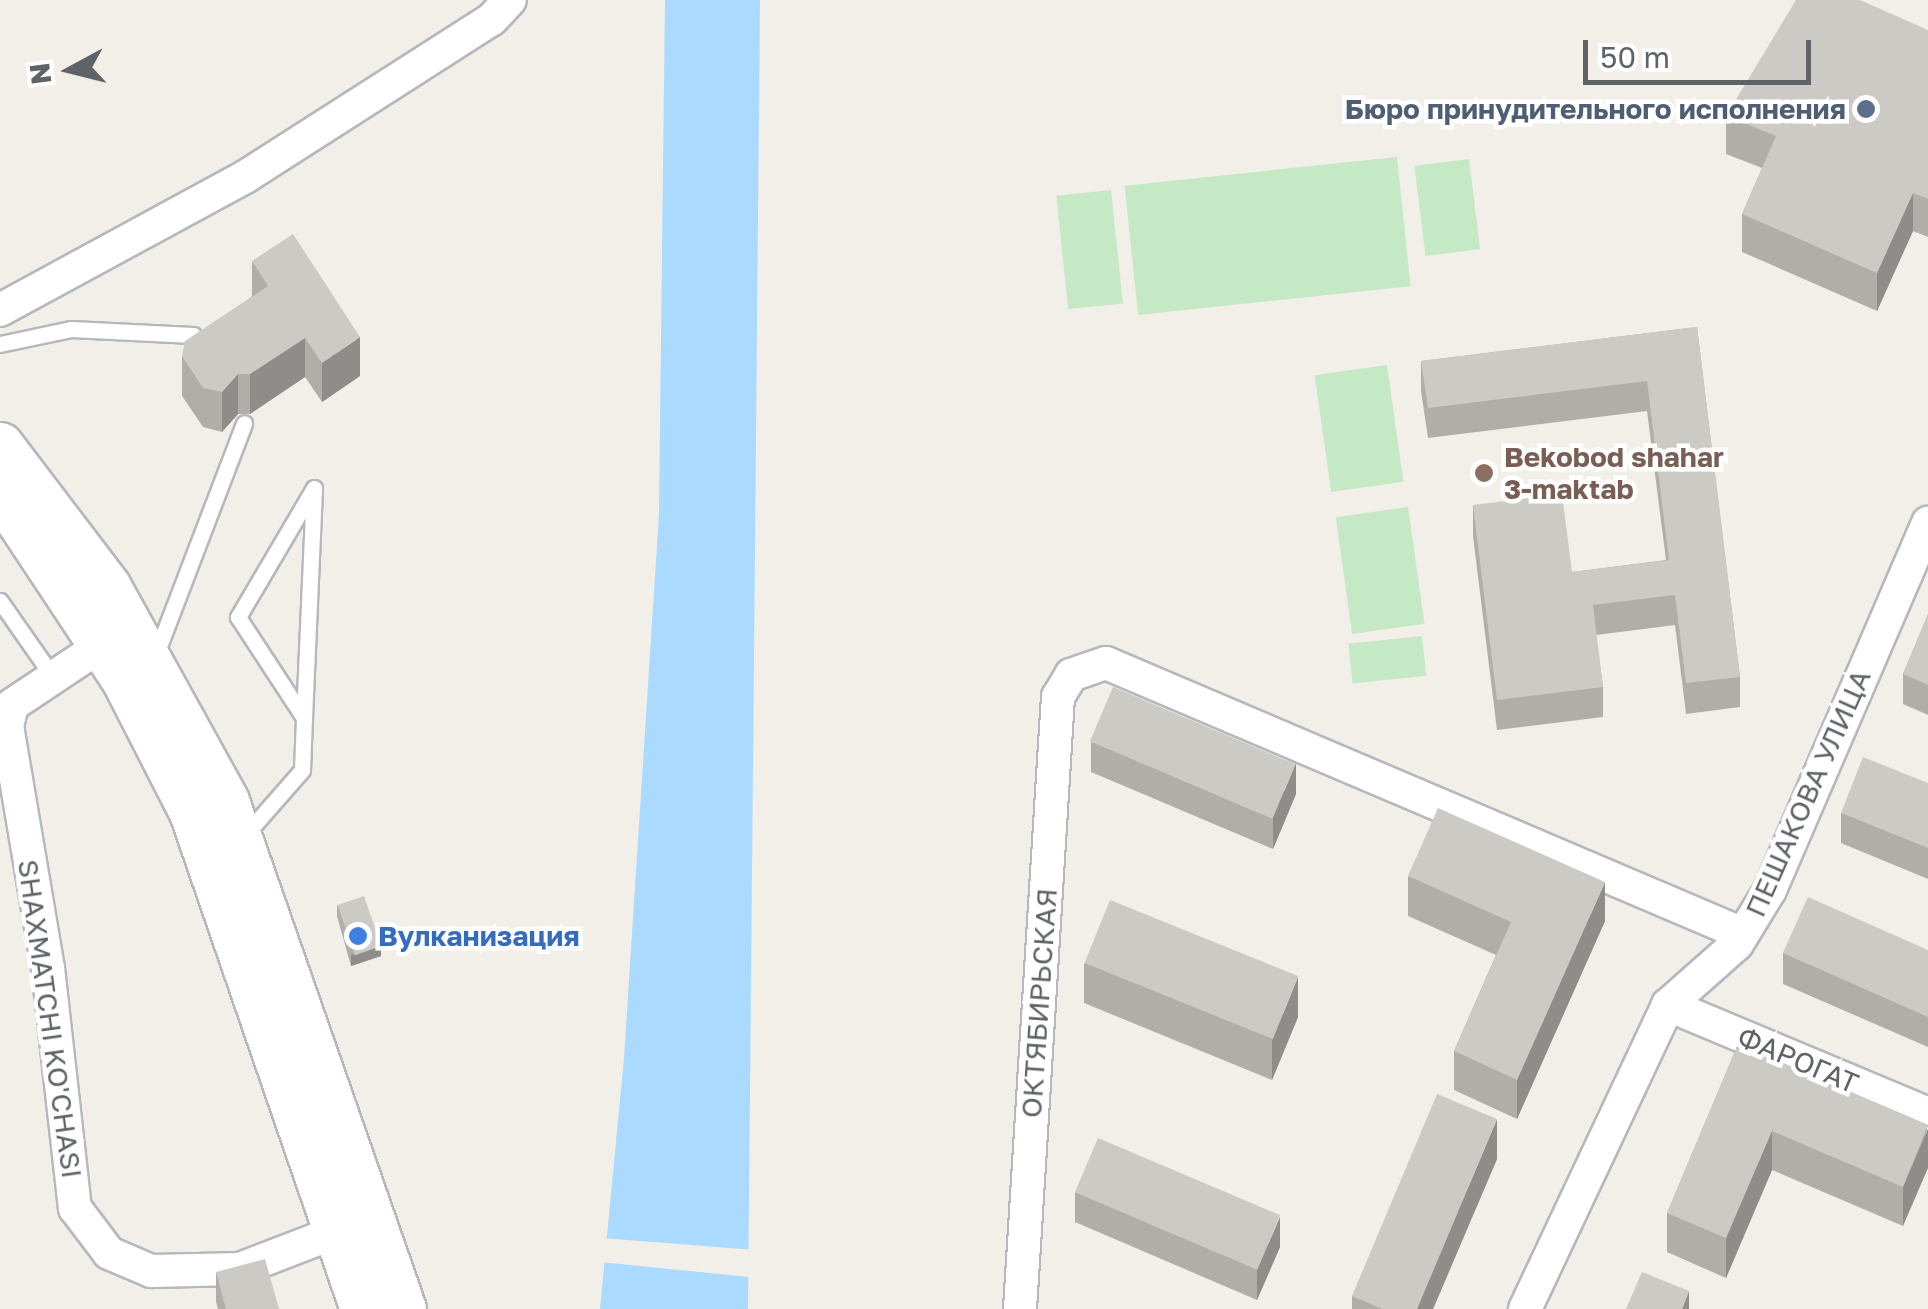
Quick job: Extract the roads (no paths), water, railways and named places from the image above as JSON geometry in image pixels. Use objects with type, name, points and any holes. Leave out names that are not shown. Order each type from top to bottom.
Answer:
[{"type":"main road","points":[[0,445],[108,586],[126,664],[192,812],[355,1225],[403,1309]]},
{"type":"main road","points":[[0,492],[226,801],[355,1225],[363,1309]]},
{"type":"street","points":[[0,310],[245,177],[492,19],[510,0]]},
{"type":"street","name":"ПЕШАКОВА УЛИЦА","points":[[1525,1309],[1668,1005],[1743,934],[1770,890],[1928,523]]},
{"type":"street","name":"ОКТЯБИРЬСКАЯ","points":[[1020,1309],[1058,697],[1071,675],[1106,662],[1743,934]]},
{"type":"street","name":"SHAXMATCHI KO'CHASI","points":[[126,664],[54,677],[12,706],[7,726],[48,968],[75,1208],[109,1253],[152,1272],[240,1269],[355,1225]]},
{"type":"street","name":"ФАРОГАТ","points":[[1668,1005],[1928,1114]]},
{"type":"lane","points":[[0,344],[71,329],[193,335],[204,353]]},
{"type":"lane","points":[[126,664],[244,423]]},
{"type":"lane","points":[[240,840],[302,770],[314,488],[238,618],[304,718]]},
{"type":"lane","points":[[0,601],[54,677]]},
{"type":"water","points":[[665,0],[760,0],[748,1309],[600,1309],[624,1058],[659,514]]},
{"type":"place","name":"Бюро принудительного исполнения","points":[[1866,109]]},
{"type":"place","name":"Bekobod shahar 3-maktab","points":[[1484,473]]},
{"type":"place","name":"Вулканизация","points":[[358,936]]}]
